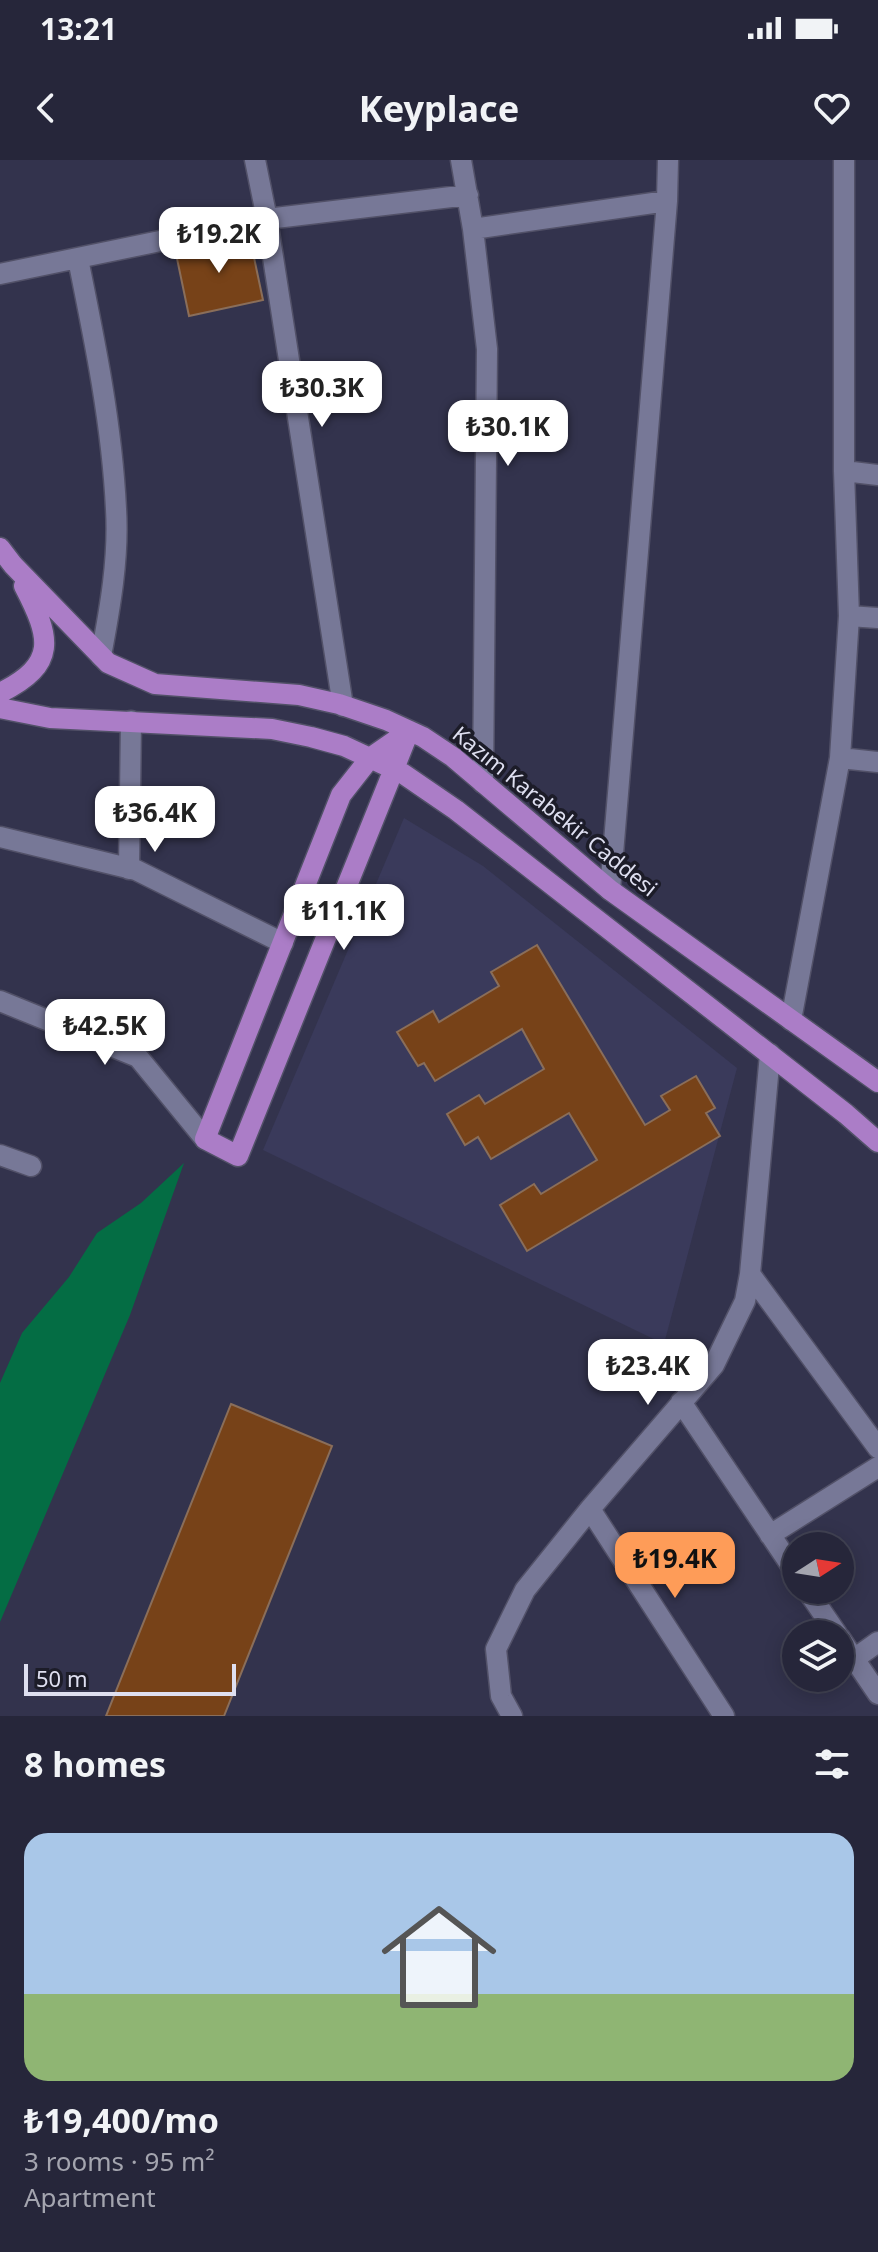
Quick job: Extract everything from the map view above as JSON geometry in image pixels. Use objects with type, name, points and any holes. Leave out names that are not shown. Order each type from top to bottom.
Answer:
[{"type":"main road","name":"Kazım Karabekir Caddesi","points":[[6,556],[108,663],[155,684],[299,695],[343,706],[409,731],[453,757],[610,890],[878,1082]]},
{"type":"main road","points":[[0,693],[26,680],[40,661],[44,639],[40,616],[6,556]]},
{"type":"main road","points":[[0,708],[50,718],[272,729],[344,746],[394,769],[456,810],[878,1142]]},
{"type":"main road","points":[[409,731],[238,1156],[205,1139],[341,795],[370,758],[409,731]]},
{"type":"street","points":[[255,160],[267,219],[343,706]]},
{"type":"street","points":[[461,160],[473,229],[487,349],[483,783]]},
{"type":"street","points":[[610,890],[668,160]]},
{"type":"street","points":[[791,1020],[840,758],[849,616],[844,471],[844,160]]},
{"type":"street","points":[[0,274],[267,219],[468,195]]},
{"type":"street","points":[[473,229],[667,201]]},
{"type":"street","points":[[78,259],[104,388],[117,512],[113,591],[101,656]]},
{"type":"street","points":[[844,471],[878,475]]},
{"type":"street","points":[[849,616],[878,618]]},
{"type":"street","points":[[129,869],[131,721]]},
{"type":"street","points":[[840,758],[878,762]]},
{"type":"street","points":[[0,837],[129,869],[169,884],[283,943]]},
{"type":"street","points":[[0,1001],[138,1057],[205,1139]]},
{"type":"street","points":[[512,1716],[501,1696],[496,1649],[525,1590],[714,1365],[745,1301],[770,1054]]},
{"type":"street","points":[[0,1155],[31,1166]]},
{"type":"street","points":[[750,1274],[878,1448]]},
{"type":"street","points":[[681,1402],[782,1553]]},
{"type":"street","points":[[770,1535],[878,1467]]},
{"type":"street","points":[[590,1509],[724,1716]]},
{"type":"street","points":[[878,1642],[854,1659],[878,1694]]},
{"type":"shaded area","points":[[404,818],[483,866],[737,1068],[664,1344],[263,1150]]},
{"type":"green space","points":[[184,1163],[130,1315],[0,1622],[0,1383],[22,1333],[69,1277],[97,1233],[141,1203]]},
{"type":"building","points":[[249,234],[263,300],[189,316],[175,249]]},
{"type":"building","points":[[537,945],[645,1125],[670,1110],[661,1096],[696,1076],[715,1108],[706,1113],[720,1136],[527,1251],[500,1205],[534,1184],[541,1194],[597,1160],[569,1113],[491,1159],[478,1137],[465,1145],[447,1114],[479,1095],[485,1104],[544,1069],[522,1029],[435,1081],[424,1063],[418,1066],[397,1032],[433,1011],[439,1022],[499,986],[491,972]]},
{"type":"building","points":[[231,1404],[332,1446],[224,1716],[106,1716]]}]
